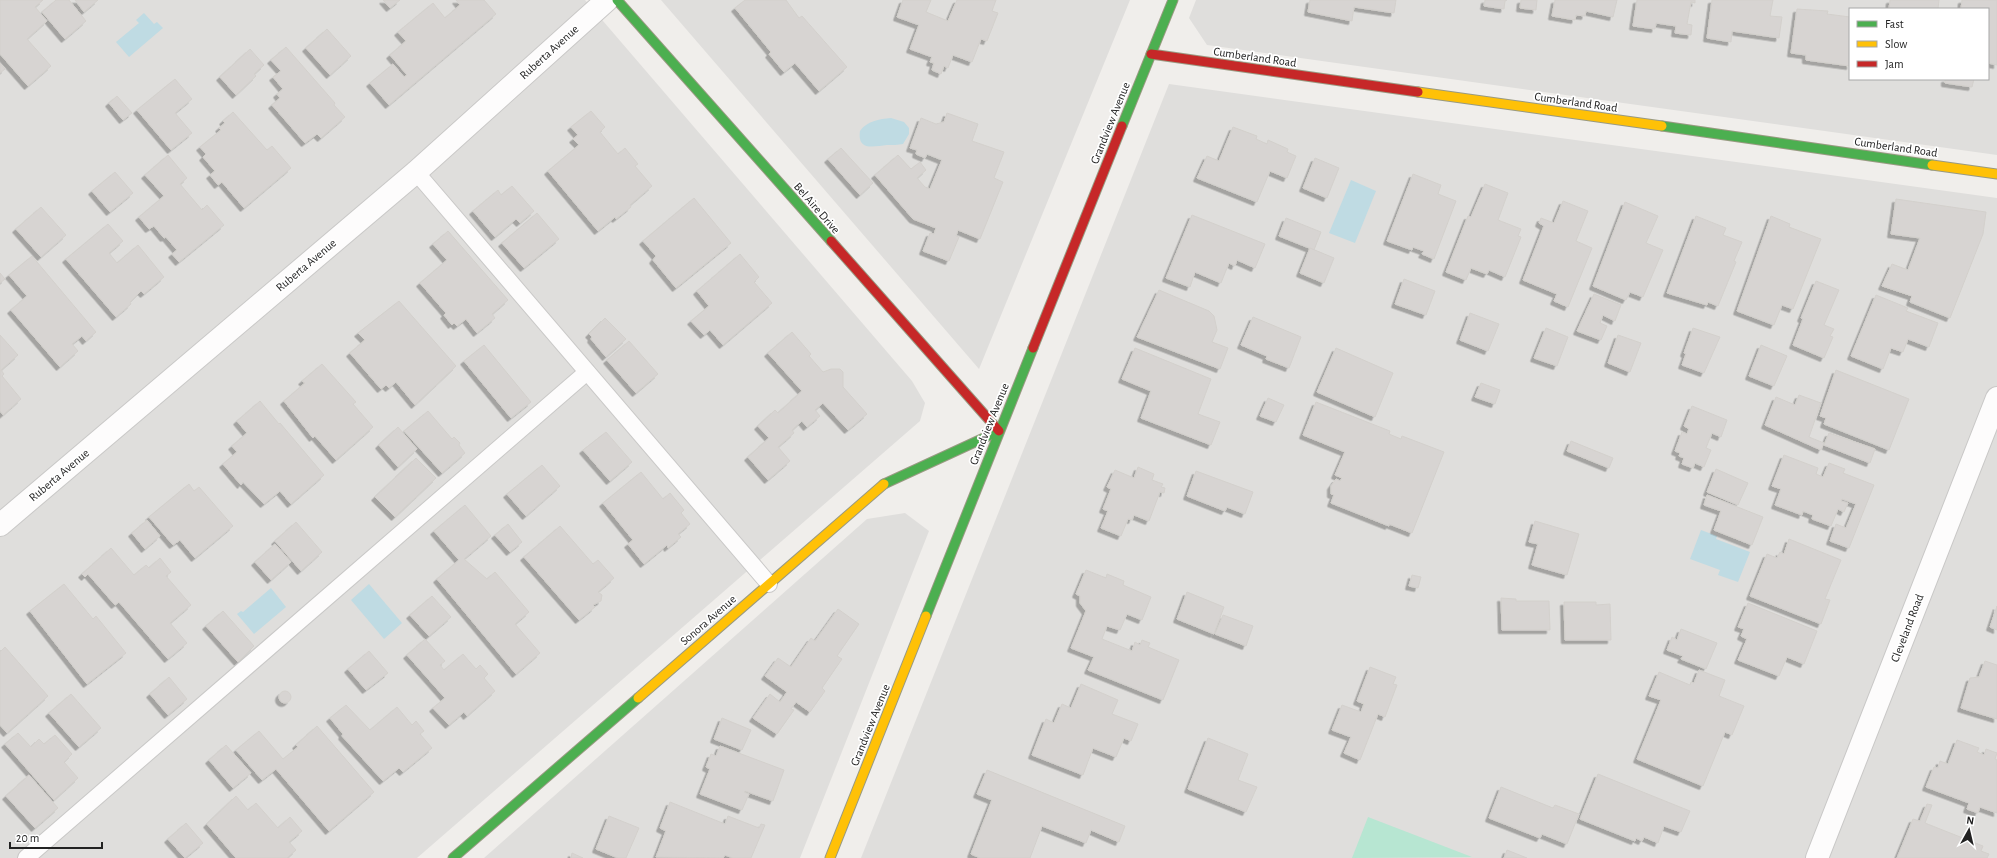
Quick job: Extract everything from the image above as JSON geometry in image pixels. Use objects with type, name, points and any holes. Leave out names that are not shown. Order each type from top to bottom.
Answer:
[{"type":"street","name":"Ruberta Avenue","points":[[0,525],[416,172],[607,0]]},
{"type":"street","name":"Bel Aire Drive","points":[[617,0],[999,431]]},
{"type":"street","name":"Grandview Avenue","points":[[830,858],[999,431],[1173,0]]},
{"type":"street","name":"Cumberland Road","points":[[1151,54],[1997,174]]},
{"type":"street","name":"Cleveland Road","points":[[1817,858],[1997,398]]},
{"type":"street","name":"Sonora Avenue","points":[[453,858],[885,483],[999,431]]},
{"type":"lane","points":[[416,172],[769,584]]},
{"type":"lane","points":[[26,858],[587,372]]},
{"type":"shaded area","points":[[0,0],[585,0],[912,381],[925,403],[920,421],[417,858],[0,858]]},
{"type":"shaded area","points":[[661,0],[1130,0],[979,369]]},
{"type":"shaded area","points":[[1196,0],[1997,0],[1997,155],[1207,45],[1189,18]]},
{"type":"shaded area","points":[[1169,84],[1997,198],[1997,858],[861,858]]},
{"type":"shaded area","points":[[905,513],[929,531],[800,858],[484,858],[867,519]]},
{"type":"green space","points":[[1368,817],[1472,857],[1352,858]]},
{"type":"water","points":[[144,13],[154,24],[157,22],[163,28],[129,57],[116,42],[139,23],[136,20]]},
{"type":"water","points":[[891,118],[904,122],[909,128],[909,134],[903,144],[872,147],[864,145],[861,142],[860,131],[866,125],[878,120]]},
{"type":"water","points":[[1351,180],[1376,191],[1355,243],[1329,233]]},
{"type":"water","points":[[1701,530],[1717,536],[1716,539],[1750,552],[1738,582],[1718,575],[1720,570],[1690,559]]},
{"type":"water","points":[[369,584],[402,623],[384,639],[351,600]]},
{"type":"water","points":[[271,588],[286,607],[254,634],[237,614],[241,611],[243,612]]},
{"type":"building","points":[[0,0],[43,0],[35,7],[47,21],[27,39],[51,66],[28,86],[0,54]]},
{"type":"building","points":[[56,0],[69,0],[86,21],[65,39],[42,12]]},
{"type":"building","points":[[75,0],[98,0],[84,12]]},
{"type":"building","points":[[383,0],[400,0],[390,8]]},
{"type":"building","points":[[456,0],[484,0],[496,14],[389,105],[370,83],[393,64],[404,77],[407,75],[390,55],[406,41],[398,32],[433,3],[445,18],[460,5]]},
{"type":"building","points":[[745,0],[786,0],[799,18],[802,16],[847,67],[819,91],[795,63],[784,72],[769,54],[771,52],[735,8]]},
{"type":"building","points":[[903,0],[931,0],[926,12],[948,21],[957,0],[996,0],[992,11],[998,13],[987,41],[981,39],[972,62],[953,55],[948,68],[944,66],[941,74],[932,70],[934,63],[930,62],[932,57],[910,49],[919,25],[897,17]]},
{"type":"building","points":[[1310,0],[1396,0],[1394,13],[1354,7],[1352,21],[1308,12]]},
{"type":"building","points":[[1485,0],[1507,0],[1505,1],[1504,9],[1484,6]]},
{"type":"building","points":[[1521,0],[1537,0],[1536,10],[1520,8]]},
{"type":"building","points":[[1555,0],[1617,0],[1613,17],[1586,11],[1585,16],[1576,15],[1575,20],[1552,16]]},
{"type":"building","points":[[1637,0],[1695,0],[1695,3],[1691,2],[1687,24],[1692,25],[1691,35],[1675,33],[1676,26],[1656,23],[1655,29],[1633,26]]},
{"type":"building","points":[[1712,0],[1773,0],[1770,16],[1782,17],[1779,38],[1732,31],[1731,42],[1707,38]]},
{"type":"building","points":[[1890,0],[1939,0],[1938,8],[1889,8]]},
{"type":"building","points":[[1962,0],[1997,0],[1997,65],[1989,63],[1989,8],[1961,8]]},
{"type":"building","points":[[1797,9],[1828,11],[1827,14],[1849,17],[1849,66],[1806,60],[1806,55],[1791,53]]},
{"type":"building","points":[[327,29],[351,56],[330,75],[306,48]]},
{"type":"building","points":[[286,47],[335,103],[334,105],[345,117],[321,138],[317,134],[305,143],[272,105],[280,98],[277,94],[283,89],[273,77],[281,71],[271,60]]},
{"type":"building","points":[[250,49],[264,65],[254,74],[256,76],[236,95],[220,77]]},
{"type":"building","points":[[0,63],[5,69],[0,73]]},
{"type":"building","points":[[175,79],[192,99],[175,113],[192,133],[171,150],[137,110]]},
{"type":"building","points":[[1945,80],[1974,80],[1972,87],[1945,83]]},
{"type":"building","points":[[117,96],[132,113],[123,120],[109,103]]},
{"type":"building","points":[[591,111],[605,127],[600,132],[618,154],[625,148],[638,164],[635,166],[652,186],[630,205],[631,207],[616,219],[615,217],[598,231],[548,171],[579,145],[573,139],[578,135],[571,127]]},
{"type":"building","points":[[233,112],[267,150],[272,146],[291,168],[244,208],[222,182],[218,185],[210,175],[215,171],[203,157],[206,154],[200,147],[221,130],[219,128],[225,123],[223,121]]},
{"type":"building","points":[[947,113],[978,124],[972,141],[1004,152],[994,178],[1003,182],[980,239],[958,230],[956,236],[959,237],[949,261],[923,251],[930,233],[934,234],[936,228],[913,219],[875,175],[898,155],[911,169],[920,162],[926,170],[917,178],[925,187],[930,189],[942,160],[927,154],[925,158],[916,154],[917,150],[910,148],[921,118],[936,124],[944,122]]},
{"type":"building","points":[[1233,127],[1257,136],[1256,139],[1267,144],[1268,140],[1288,149],[1287,152],[1296,156],[1287,178],[1270,171],[1257,202],[1197,178],[1207,156],[1219,161]]},
{"type":"building","points":[[841,148],[873,183],[860,195],[828,159]]},
{"type":"building","points":[[168,155],[187,178],[180,184],[202,210],[207,205],[224,225],[179,262],[172,254],[177,250],[166,237],[164,238],[154,226],[149,229],[139,217],[164,196],[145,175]]},
{"type":"building","points":[[1315,158],[1339,168],[1327,198],[1303,188]]},
{"type":"building","points":[[115,172],[133,193],[110,212],[92,191]]},
{"type":"building","points":[[1413,174],[1441,185],[1438,194],[1456,201],[1434,259],[1422,254],[1424,251],[1413,247],[1412,250],[1387,241]]},
{"type":"building","points":[[1485,184],[1508,193],[1498,220],[1521,229],[1518,236],[1521,237],[1505,277],[1489,270],[1487,274],[1471,268],[1466,280],[1446,272],[1468,216],[1471,217]]},
{"type":"building","points":[[512,186],[534,211],[520,223],[516,219],[495,237],[473,211],[498,190],[501,195]]},
{"type":"building","points":[[694,198],[731,243],[676,288],[653,260],[656,256],[643,241]]},
{"type":"building","points":[[1896,199],[1986,212],[1983,234],[1950,318],[1910,302],[1912,296],[1882,286],[1892,264],[1908,270],[1920,238],[1891,234]]},
{"type":"building","points":[[1563,201],[1588,211],[1576,241],[1592,248],[1568,307],[1554,301],[1557,294],[1523,280],[1544,226],[1539,223],[1541,218],[1554,223]]},
{"type":"building","points":[[1625,202],[1658,216],[1646,243],[1663,250],[1643,297],[1630,292],[1626,300],[1593,286]]},
{"type":"building","points":[[41,207],[66,235],[41,257],[16,229]]},
{"type":"building","points":[[537,213],[559,239],[524,268],[502,243]]},
{"type":"building","points":[[1192,215],[1265,244],[1255,268],[1237,260],[1235,266],[1229,263],[1221,283],[1195,272],[1190,287],[1166,278]]},
{"type":"building","points":[[1696,216],[1726,228],[1723,235],[1742,242],[1734,261],[1736,262],[1718,306],[1708,302],[1707,305],[1667,293]]},
{"type":"building","points":[[1771,216],[1790,224],[1789,227],[1821,239],[1793,309],[1782,305],[1774,325],[1737,311]]},
{"type":"building","points":[[1286,218],[1321,232],[1314,250],[1279,236]]},
{"type":"building","points":[[108,224],[123,241],[109,253],[117,263],[138,245],[164,277],[144,294],[141,291],[130,302],[131,304],[116,317],[66,259]]},
{"type":"building","points":[[448,231],[508,300],[492,314],[495,318],[477,333],[466,319],[457,326],[454,323],[452,325],[444,315],[446,313],[420,283],[447,260],[433,244]]},
{"type":"building","points":[[1310,248],[1334,258],[1324,283],[1300,273]]},
{"type":"building","points":[[740,254],[759,277],[754,282],[772,303],[723,345],[710,330],[704,335],[691,321],[709,306],[697,291]]},
{"type":"building","points":[[32,256],[96,332],[86,341],[82,336],[72,344],[78,351],[60,367],[11,310],[27,296],[9,275]]},
{"type":"building","points":[[0,273],[5,279],[0,283]]},
{"type":"building","points":[[1404,279],[1435,291],[1426,315],[1395,304]]},
{"type":"building","points":[[1816,281],[1839,290],[1824,325],[1834,329],[1830,336],[1833,337],[1824,358],[1793,345],[1803,319],[1801,318]]},
{"type":"building","points":[[1159,290],[1209,311],[1214,316],[1217,330],[1212,342],[1228,348],[1220,369],[1137,337]]},
{"type":"building","points":[[1594,294],[1621,305],[1615,321],[1603,315],[1600,323],[1607,326],[1601,340],[1577,331]]},
{"type":"building","points":[[1876,295],[1908,308],[1906,311],[1938,323],[1929,347],[1908,339],[1903,352],[1891,348],[1883,369],[1851,356]]},
{"type":"building","points":[[399,301],[456,366],[415,405],[396,382],[389,388],[386,385],[381,389],[350,353],[365,340],[358,333]]},
{"type":"building","points":[[1470,313],[1499,324],[1488,351],[1460,340]]},
{"type":"building","points":[[1253,317],[1301,337],[1289,368],[1266,359],[1267,356],[1241,345]]},
{"type":"building","points":[[605,318],[626,339],[606,357],[591,339],[592,337],[589,334]]},
{"type":"building","points":[[1546,328],[1568,337],[1557,366],[1534,358]]},
{"type":"building","points":[[1693,328],[1720,337],[1704,373],[1682,365],[1686,354],[1684,353]]},
{"type":"building","points":[[792,332],[811,354],[809,356],[823,372],[831,369],[840,369],[843,372],[843,387],[867,414],[848,430],[823,403],[815,410],[820,416],[807,427],[802,421],[792,430],[794,433],[778,447],[790,461],[768,480],[748,457],[769,438],[758,426],[775,410],[778,413],[802,391],[768,353]]},
{"type":"building","points":[[0,335],[18,355],[1,370],[4,374],[2,376],[21,399],[3,415],[0,411]]},
{"type":"building","points":[[1618,335],[1641,343],[1630,372],[1608,363]]},
{"type":"building","points":[[629,341],[658,374],[636,393],[607,360]]},
{"type":"building","points":[[484,345],[531,402],[511,418],[464,361]]},
{"type":"building","points":[[1761,345],[1787,356],[1774,386],[1749,376]]},
{"type":"building","points":[[1135,348],[1211,379],[1198,414],[1220,422],[1211,445],[1141,418],[1151,391],[1122,379]]},
{"type":"building","points":[[1336,348],[1393,373],[1375,417],[1317,392]]},
{"type":"building","points":[[322,364],[356,402],[353,404],[373,427],[336,460],[315,436],[313,438],[284,401],[305,383],[302,381]]},
{"type":"building","points":[[1836,370],[1909,399],[1889,450],[1824,424],[1826,418],[1820,416]]},
{"type":"building","points":[[1481,383],[1500,390],[1495,404],[1475,397]]},
{"type":"building","points":[[1799,395],[1821,403],[1809,437],[1824,443],[1821,450],[1765,425],[1776,397],[1795,405]]},
{"type":"building","points":[[1268,398],[1284,405],[1276,422],[1260,416]]},
{"type":"building","points":[[260,401],[324,475],[291,504],[280,491],[264,504],[243,482],[241,485],[223,464],[237,452],[232,446],[247,433],[237,421]]},
{"type":"building","points":[[1316,402],[1390,431],[1389,434],[1401,439],[1402,436],[1444,452],[1412,533],[1389,524],[1389,526],[1331,503],[1334,495],[1331,494],[1331,486],[1336,479],[1340,481],[1342,478],[1335,475],[1345,452],[1303,435]]},
{"type":"building","points":[[1692,406],[1727,420],[1721,437],[1712,433],[1706,448],[1711,450],[1704,467],[1695,463],[1693,468],[1682,464],[1684,458],[1679,456],[1680,453],[1675,451],[1682,432],[1687,434],[1689,429],[1684,426]]},
{"type":"building","points":[[428,411],[452,439],[454,437],[460,443],[459,445],[465,453],[442,473],[404,431]]},
{"type":"building","points":[[398,427],[417,449],[398,467],[379,445]]},
{"type":"building","points":[[606,432],[632,462],[610,481],[583,450]]},
{"type":"building","points":[[1829,433],[1875,449],[1870,463],[1824,445]]},
{"type":"building","points":[[1571,441],[1613,458],[1609,468],[1567,451]]},
{"type":"building","points":[[1784,455],[1818,468],[1816,474],[1823,477],[1829,463],[1845,469],[1843,473],[1874,485],[1849,548],[1830,541],[1836,524],[1846,528],[1856,504],[1842,499],[1841,501],[1848,503],[1844,512],[1838,509],[1831,526],[1812,519],[1813,515],[1803,511],[1802,515],[1775,505],[1781,489],[1772,486]]},
{"type":"building","points":[[416,458],[436,478],[395,517],[375,497]]},
{"type":"building","points":[[542,465],[560,486],[526,516],[507,494]]},
{"type":"building","points":[[1138,467],[1154,474],[1152,480],[1163,484],[1161,487],[1165,488],[1164,493],[1160,492],[1149,521],[1134,515],[1132,520],[1128,519],[1121,536],[1101,528],[1108,511],[1103,509],[1111,489],[1107,487],[1115,470],[1134,478]]},
{"type":"building","points":[[1716,469],[1748,483],[1738,505],[1707,492]]},
{"type":"building","points":[[1196,471],[1253,492],[1245,514],[1227,507],[1225,511],[1187,496]]},
{"type":"building","points":[[641,472],[663,499],[670,493],[684,510],[681,513],[690,524],[678,534],[681,537],[668,548],[667,545],[644,564],[628,544],[633,540],[603,503]]},
{"type":"building","points":[[189,484],[194,491],[199,487],[233,526],[195,558],[180,540],[173,545],[149,517]]},
{"type":"building","points":[[1707,495],[1763,517],[1752,545],[1714,530],[1721,511],[1704,505]]},
{"type":"building","points":[[465,505],[491,536],[464,559],[487,579],[495,572],[529,612],[515,624],[540,653],[516,674],[437,579],[459,560],[434,531]]},
{"type":"building","points":[[147,520],[160,536],[145,549],[132,533]]},
{"type":"building","points":[[1535,521],[1579,534],[1567,575],[1532,565],[1538,544],[1529,542]]},
{"type":"building","points":[[296,522],[322,552],[301,571],[275,541]]},
{"type":"building","points":[[508,524],[522,542],[510,552],[495,535]]},
{"type":"building","points":[[560,526],[593,564],[598,560],[614,578],[598,592],[602,595],[601,601],[593,605],[595,607],[579,620],[524,557]]},
{"type":"building","points":[[1789,539],[1841,560],[1825,599],[1830,600],[1821,624],[1750,596],[1767,554],[1777,558],[1780,552],[1784,554]]},
{"type":"building","points":[[275,544],[291,562],[271,580],[255,562]]},
{"type":"building","points":[[111,548],[134,575],[146,565],[149,568],[160,558],[171,572],[166,576],[191,605],[170,623],[187,643],[168,659],[119,602],[115,605],[88,574],[85,577],[82,574]]},
{"type":"building","points":[[1086,570],[1106,578],[1107,574],[1124,581],[1123,585],[1151,597],[1142,620],[1127,614],[1120,630],[1107,626],[1102,639],[1132,651],[1135,642],[1140,645],[1142,640],[1150,643],[1148,647],[1179,660],[1163,700],[1088,670],[1094,657],[1071,648],[1086,611],[1080,603],[1080,596],[1076,594]]},
{"type":"building","points":[[1412,575],[1421,577],[1418,588],[1409,586]]},
{"type":"building","points":[[64,584],[93,619],[96,616],[126,653],[87,684],[30,611]]},
{"type":"building","points":[[1187,592],[1224,607],[1214,634],[1177,619]]},
{"type":"building","points":[[432,596],[451,617],[429,636],[410,615]]},
{"type":"building","points":[[1501,598],[1516,599],[1516,601],[1549,601],[1550,630],[1502,630]]},
{"type":"building","points":[[1564,602],[1596,602],[1596,605],[1610,604],[1611,640],[1565,640]]},
{"type":"building","points":[[1748,603],[1817,631],[1804,664],[1787,657],[1779,676],[1738,660],[1747,639],[1741,636],[1744,629],[1738,627]]},
{"type":"building","points":[[1997,606],[1997,630],[1990,627]]},
{"type":"building","points":[[838,609],[859,624],[837,656],[842,659],[822,688],[825,691],[810,712],[796,702],[791,709],[794,710],[777,734],[753,718],[770,694],[780,702],[787,692],[765,676],[778,658],[791,667],[811,638],[815,641]]},
{"type":"building","points":[[223,611],[254,646],[238,662],[206,626]]},
{"type":"building","points":[[1223,615],[1253,626],[1246,646],[1215,634]]},
{"type":"building","points":[[1681,629],[1717,643],[1706,669],[1681,659],[1683,656],[1667,650],[1672,637],[1677,640]]},
{"type":"building","points":[[425,639],[445,661],[440,665],[444,670],[463,654],[476,669],[480,665],[488,674],[484,678],[495,691],[467,716],[464,712],[449,725],[433,708],[445,698],[407,655]]},
{"type":"building","points":[[5,647],[48,696],[7,733],[0,725],[0,652]]},
{"type":"building","points":[[369,651],[388,673],[366,690],[348,669]]},
{"type":"building","points":[[1985,661],[1997,665],[1997,719],[1961,708],[1970,678],[1979,677]]},
{"type":"building","points":[[1370,667],[1396,677],[1393,684],[1397,685],[1385,717],[1378,714],[1360,760],[1344,753],[1351,737],[1332,730],[1342,705],[1361,712],[1364,704],[1357,701]]},
{"type":"building","points":[[1699,670],[1725,680],[1719,696],[1744,706],[1732,735],[1725,732],[1703,786],[1637,759],[1661,700],[1649,696],[1659,672],[1690,685],[1691,682],[1694,683]]},
{"type":"building","points":[[169,677],[187,699],[168,715],[150,694]]},
{"type":"building","points":[[1081,684],[1118,700],[1112,714],[1138,724],[1131,741],[1124,738],[1116,757],[1093,748],[1083,775],[1032,755],[1046,719],[1054,723],[1062,704],[1071,708]]},
{"type":"building","points":[[283,691],[287,691],[291,697],[287,703],[283,703],[279,699],[279,695]]},
{"type":"building","points":[[71,694],[101,728],[79,747],[49,713]]},
{"type":"building","points":[[346,705],[370,730],[397,707],[412,725],[416,721],[424,731],[420,734],[432,748],[403,772],[399,768],[383,781],[342,736],[343,734],[330,718]]},
{"type":"building","points":[[722,718],[751,730],[742,750],[714,739]]},
{"type":"building","points":[[317,726],[374,792],[329,831],[276,769],[262,780],[236,750],[259,731],[283,759],[298,747],[296,745]]},
{"type":"building","points":[[18,733],[31,747],[39,739],[44,744],[55,735],[72,754],[64,762],[78,778],[54,800],[5,744]]},
{"type":"building","points":[[1208,738],[1248,754],[1238,780],[1257,787],[1246,812],[1188,789]]},
{"type":"building","points":[[1957,740],[1979,748],[1977,752],[1984,755],[1986,749],[1997,753],[1995,759],[1997,760],[1997,813],[1980,807],[1978,813],[1967,809],[1969,803],[1926,787],[1934,767],[1938,768],[1940,761],[1948,764]]},
{"type":"building","points":[[226,745],[251,773],[233,788],[209,760]]},
{"type":"building","points":[[720,746],[784,770],[773,801],[745,791],[744,792],[749,794],[742,810],[700,794],[710,769],[706,767],[711,754],[716,756]]},
{"type":"building","points":[[987,770],[1125,826],[1119,842],[1091,830],[1086,843],[1042,826],[1030,858],[980,858],[971,854],[992,800],[977,794]]},
{"type":"building","points":[[1598,774],[1690,811],[1681,832],[1664,826],[1658,843],[1644,837],[1642,841],[1636,838],[1635,841],[1580,819]]},
{"type":"building","points":[[29,775],[58,808],[35,828],[6,796]]},
{"type":"building","points":[[1501,787],[1553,808],[1555,805],[1579,814],[1567,844],[1542,834],[1540,838],[1489,818]]},
{"type":"building","points":[[236,796],[248,810],[256,803],[278,828],[290,817],[302,831],[289,842],[296,850],[287,858],[236,858],[207,824]]},
{"type":"building","points":[[670,802],[725,824],[728,816],[759,828],[761,824],[765,825],[751,858],[733,858],[725,855],[723,858],[656,857],[666,831],[660,828]]},
{"type":"building","points":[[1927,804],[1932,805],[1925,823],[1983,846],[1981,851],[1989,854],[1987,858],[1897,858],[1913,819],[1920,821]]},
{"type":"building","points":[[609,816],[639,828],[626,858],[618,858],[596,849]]},
{"type":"building","points":[[186,823],[203,843],[185,858],[168,839]]},
{"type":"building","points":[[1507,850],[1527,858],[1504,858]]},
{"type":"building","points":[[572,853],[583,858],[571,858]]},
{"type":"traffic: fast","points":[[617,0],[831,241]]},
{"type":"traffic: fast","points":[[1122,126],[1173,0]]},
{"type":"traffic: fast","points":[[1662,126],[1932,165]]},
{"type":"traffic: fast","points":[[926,616],[1033,348]]},
{"type":"traffic: fast","points":[[884,484],[999,431]]},
{"type":"traffic: fast","points":[[453,858],[638,698]]},
{"type":"traffic: slow","points":[[1418,92],[1662,126]]},
{"type":"traffic: slow","points":[[1932,165],[1997,174]]},
{"type":"traffic: slow","points":[[638,698],[884,484]]},
{"type":"traffic: slow","points":[[830,858],[926,616]]},
{"type":"traffic: jam","points":[[1151,54],[1418,92]]},
{"type":"traffic: jam","points":[[1033,348],[1122,126]]},
{"type":"traffic: jam","points":[[831,241],[999,431]]}]
